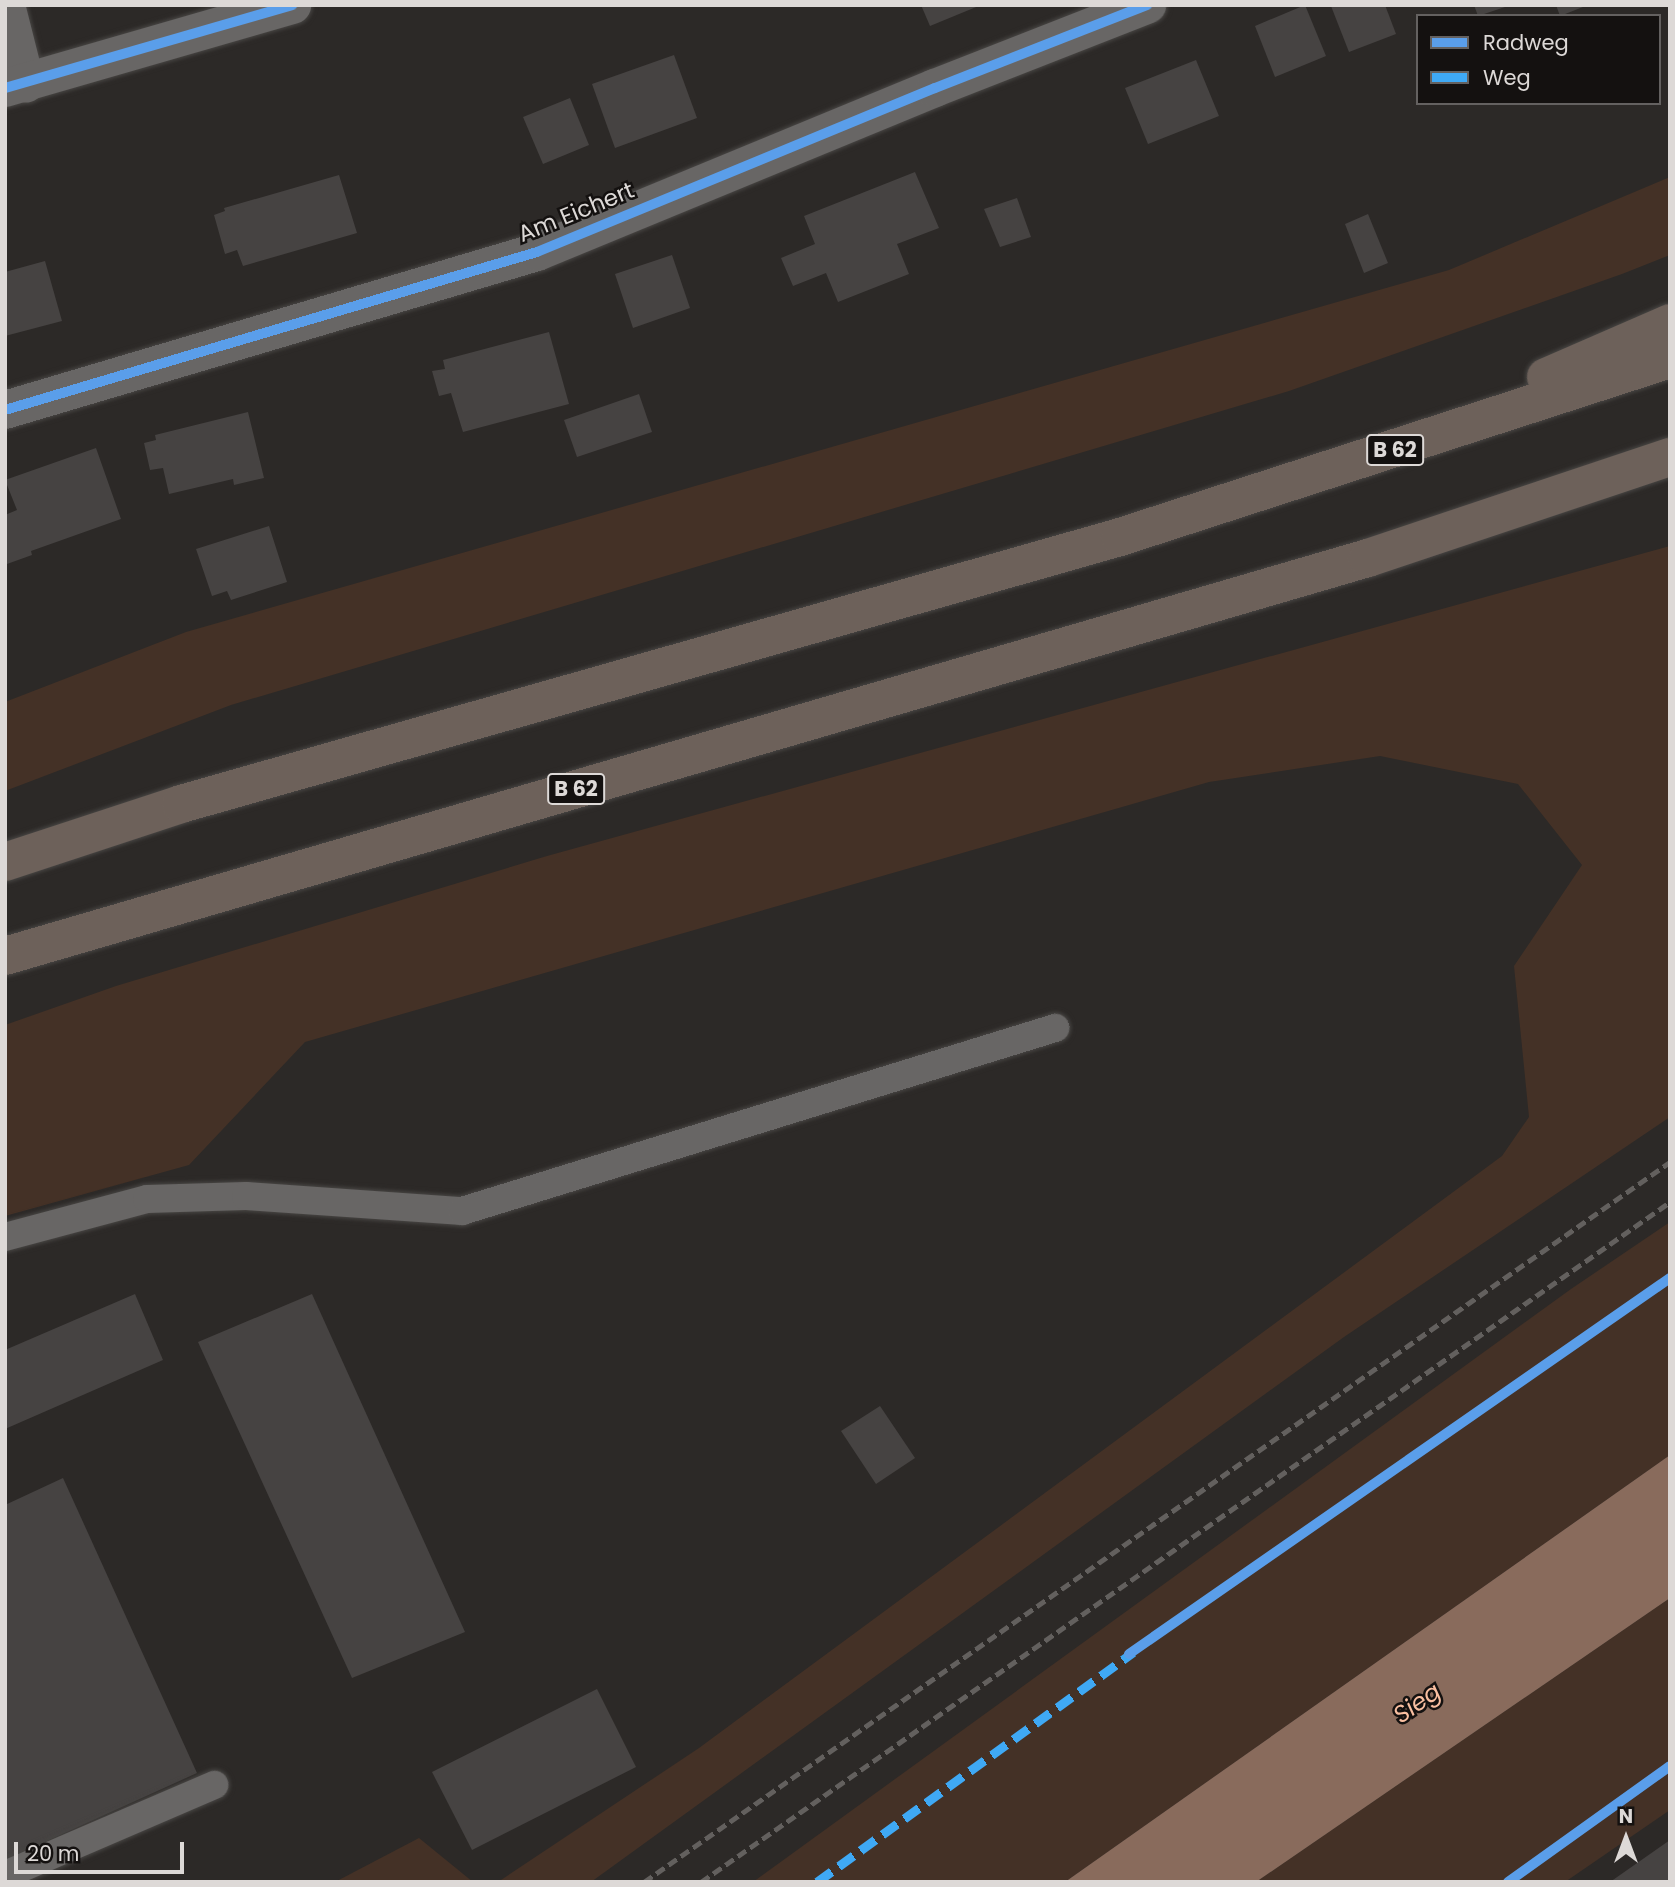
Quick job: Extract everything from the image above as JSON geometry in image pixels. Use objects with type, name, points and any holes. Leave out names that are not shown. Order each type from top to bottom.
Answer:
[{"type":"highway","name":"B 62","points":[[1323,473],[1670,323]]},
{"type":"highway","name":"B 62","points":[[5,862],[181,804],[1120,537],[1670,359]]},
{"type":"highway","name":"B 62","points":[[5,956],[1368,558],[1670,457]]},
{"type":"street","points":[[6,5],[15,86],[292,5]]},
{"type":"street","name":"Am Eichert","points":[[5,410],[537,252],[935,88],[1147,5]]},
{"type":"lane","points":[[5,1237],[147,1199],[246,1196],[462,1211],[1055,1028]]},
{"type":"lane","points":[[5,1875],[214,1785]]},
{"type":"shaded area","points":[[1670,177],[1670,255],[1622,274],[1289,391],[231,705],[5,791],[5,702],[186,632],[1449,270]]},
{"type":"shaded area","points":[[1670,546],[1670,1117],[1344,1337],[591,1882],[498,1882],[699,1748],[1502,1156],[1529,1117],[1514,966],[1582,865],[1518,784],[1380,756],[1209,782],[305,1042],[189,1165],[5,1216],[5,1025],[116,986],[547,856]]},
{"type":"shaded area","points":[[1670,1222],[1670,1455],[1065,1882],[753,1882],[1571,1289]]},
{"type":"shaded area","points":[[1670,1598],[1670,1810],[1565,1882],[1256,1882]]},
{"type":"shaded area","points":[[419,1838],[473,1882],[335,1882]]},
{"type":"water","name":"Sieg","points":[[1670,1455],[1670,1598],[1256,1882],[1065,1882]]},
{"type":"building","points":[[921,5],[981,5],[930,26]]},
{"type":"building","points":[[1305,5],[1326,56],[1275,77],[1255,26]]},
{"type":"building","points":[[1385,5],[1396,34],[1349,52],[1331,6]]},
{"type":"building","points":[[1474,5],[1511,5],[1484,14],[1477,14]]},
{"type":"building","points":[[1556,5],[1588,5],[1565,14],[1559,14]]},
{"type":"building","points":[[674,55],[697,118],[615,148],[592,84]]},
{"type":"building","points":[[1196,60],[1219,116],[1148,144],[1125,88]]},
{"type":"building","points":[[570,98],[589,145],[543,164],[523,117]]},
{"type":"building","points":[[915,172],[939,228],[897,244],[909,274],[838,302],[826,273],[793,286],[781,258],[815,244],[804,216]]},
{"type":"building","points":[[339,175],[357,233],[243,266],[237,250],[225,254],[214,215],[225,211],[224,208]]},
{"type":"building","points":[[1017,198],[1031,237],[1000,247],[984,209]]},
{"type":"building","points":[[1368,214],[1388,263],[1364,273],[1345,224]]},
{"type":"building","points":[[672,255],[690,308],[633,328],[615,274]]},
{"type":"building","points":[[45,261],[62,321],[5,336],[5,272]]},
{"type":"building","points":[[549,332],[569,404],[463,432],[451,393],[439,396],[432,371],[445,369],[443,360]]},
{"type":"building","points":[[639,394],[652,432],[577,457],[564,420]]},
{"type":"building","points":[[248,412],[264,478],[234,485],[233,479],[169,494],[163,468],[150,470],[144,443],[156,440],[155,435]]},
{"type":"building","points":[[96,448],[121,519],[31,551],[32,555],[7,564],[5,515],[17,510],[5,480]]},
{"type":"building","points":[[269,526],[287,582],[231,600],[227,591],[212,596],[196,549]]},
{"type":"building","points":[[135,1294],[163,1360],[5,1429],[5,1350]]},
{"type":"building","points":[[312,1294],[465,1632],[352,1678],[198,1342]]},
{"type":"building","points":[[880,1406],[915,1458],[876,1484],[841,1431]]},
{"type":"building","points":[[63,1478],[197,1773],[5,1860],[5,1505]]},
{"type":"building","points":[[597,1689],[636,1767],[472,1850],[432,1772]]},
{"type":"building","points":[[1670,1840],[1670,1882],[1610,1882]]},
{"type":"railway","points":[[644,1882],[1670,1162]]},
{"type":"railway","points":[[701,1882],[1670,1202]]},
{"type":"marked path","points":[[817,1882],[1133,1652]]},
{"type":"cycle path","points":[[5,88],[292,5]]},
{"type":"cycle path","points":[[5,410],[537,252],[935,88],[1147,5]]},
{"type":"cycle path","points":[[1129,1654],[1670,1278]]},
{"type":"cycle path","points":[[1508,1882],[1670,1766]]}]
